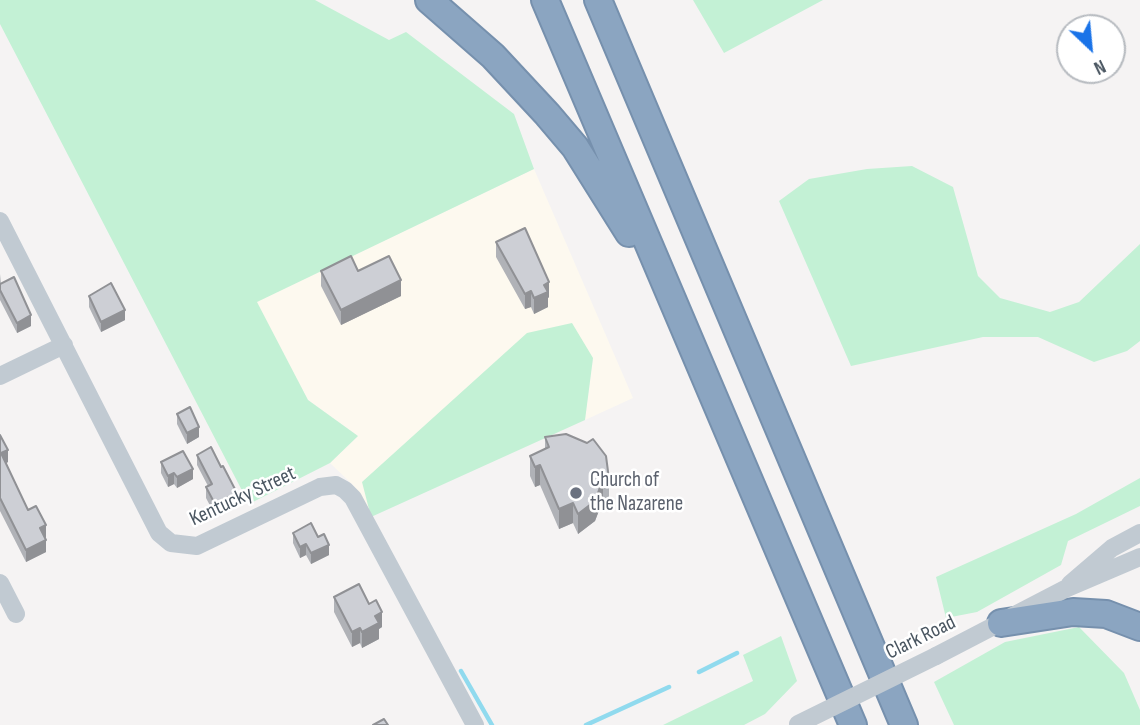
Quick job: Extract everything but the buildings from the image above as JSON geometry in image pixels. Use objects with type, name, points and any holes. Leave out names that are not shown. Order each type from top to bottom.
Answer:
[{"type":"highway","points":[[429,0],[493,56],[575,147],[675,307]]},
{"type":"highway","points":[[545,0],[853,725]]},
{"type":"highway","points":[[598,0],[903,720]]},
{"type":"highway","points":[[608,0],[621,52]]},
{"type":"highway","points":[[1002,623],[1073,612],[1106,614],[1140,627]]},
{"type":"street","name":"Kentucky Street","points":[[0,221],[159,533],[172,542],[197,546],[320,487],[336,485],[345,490],[353,498],[475,725]]},
{"type":"street","points":[[0,376],[64,345]]},
{"type":"street","name":"Clark Road","points":[[1065,589],[1090,564],[1140,533]]},
{"type":"street","name":"Clark Road","points":[[797,724],[1065,589],[1140,557]]},
{"type":"street","points":[[0,583],[16,614]]},
{"type":"shaded area","points":[[534,169],[633,398],[585,420],[593,359],[371,517],[354,486],[330,463],[358,436],[308,400],[256,302]]},
{"type":"green space","points":[[0,0],[315,0],[389,40],[406,32],[514,114],[534,169],[257,302],[308,400],[358,436],[330,463],[249,504],[0,24]]},
{"type":"green space","points":[[693,0],[823,0],[724,53]]},
{"type":"green space","points":[[912,166],[953,187],[978,276],[1000,298],[1050,312],[1079,302],[1140,244],[1140,341],[1127,351],[1094,362],[1038,337],[983,337],[851,366],[779,201],[809,179],[867,169]]},
{"type":"green space","points":[[572,323],[593,358],[585,420],[371,517],[362,482],[527,333]]},
{"type":"green space","points":[[1140,478],[1140,506],[1068,541],[1061,565],[977,612],[946,618],[936,577],[1076,514]]},
{"type":"green space","points":[[1079,627],[1124,673],[1140,710],[1140,725],[954,725],[934,682],[1005,642]]},
{"type":"green space","points":[[781,636],[797,681],[765,714],[744,725],[663,725],[753,681],[743,655]]},
{"type":"waterway","points":[[699,672],[737,653]]},
{"type":"waterway","points":[[461,671],[492,725]]},
{"type":"waterway","points":[[586,725],[669,687]]},
{"type":"place","name":"Church of the Nazarene","points":[[576,493]]}]
